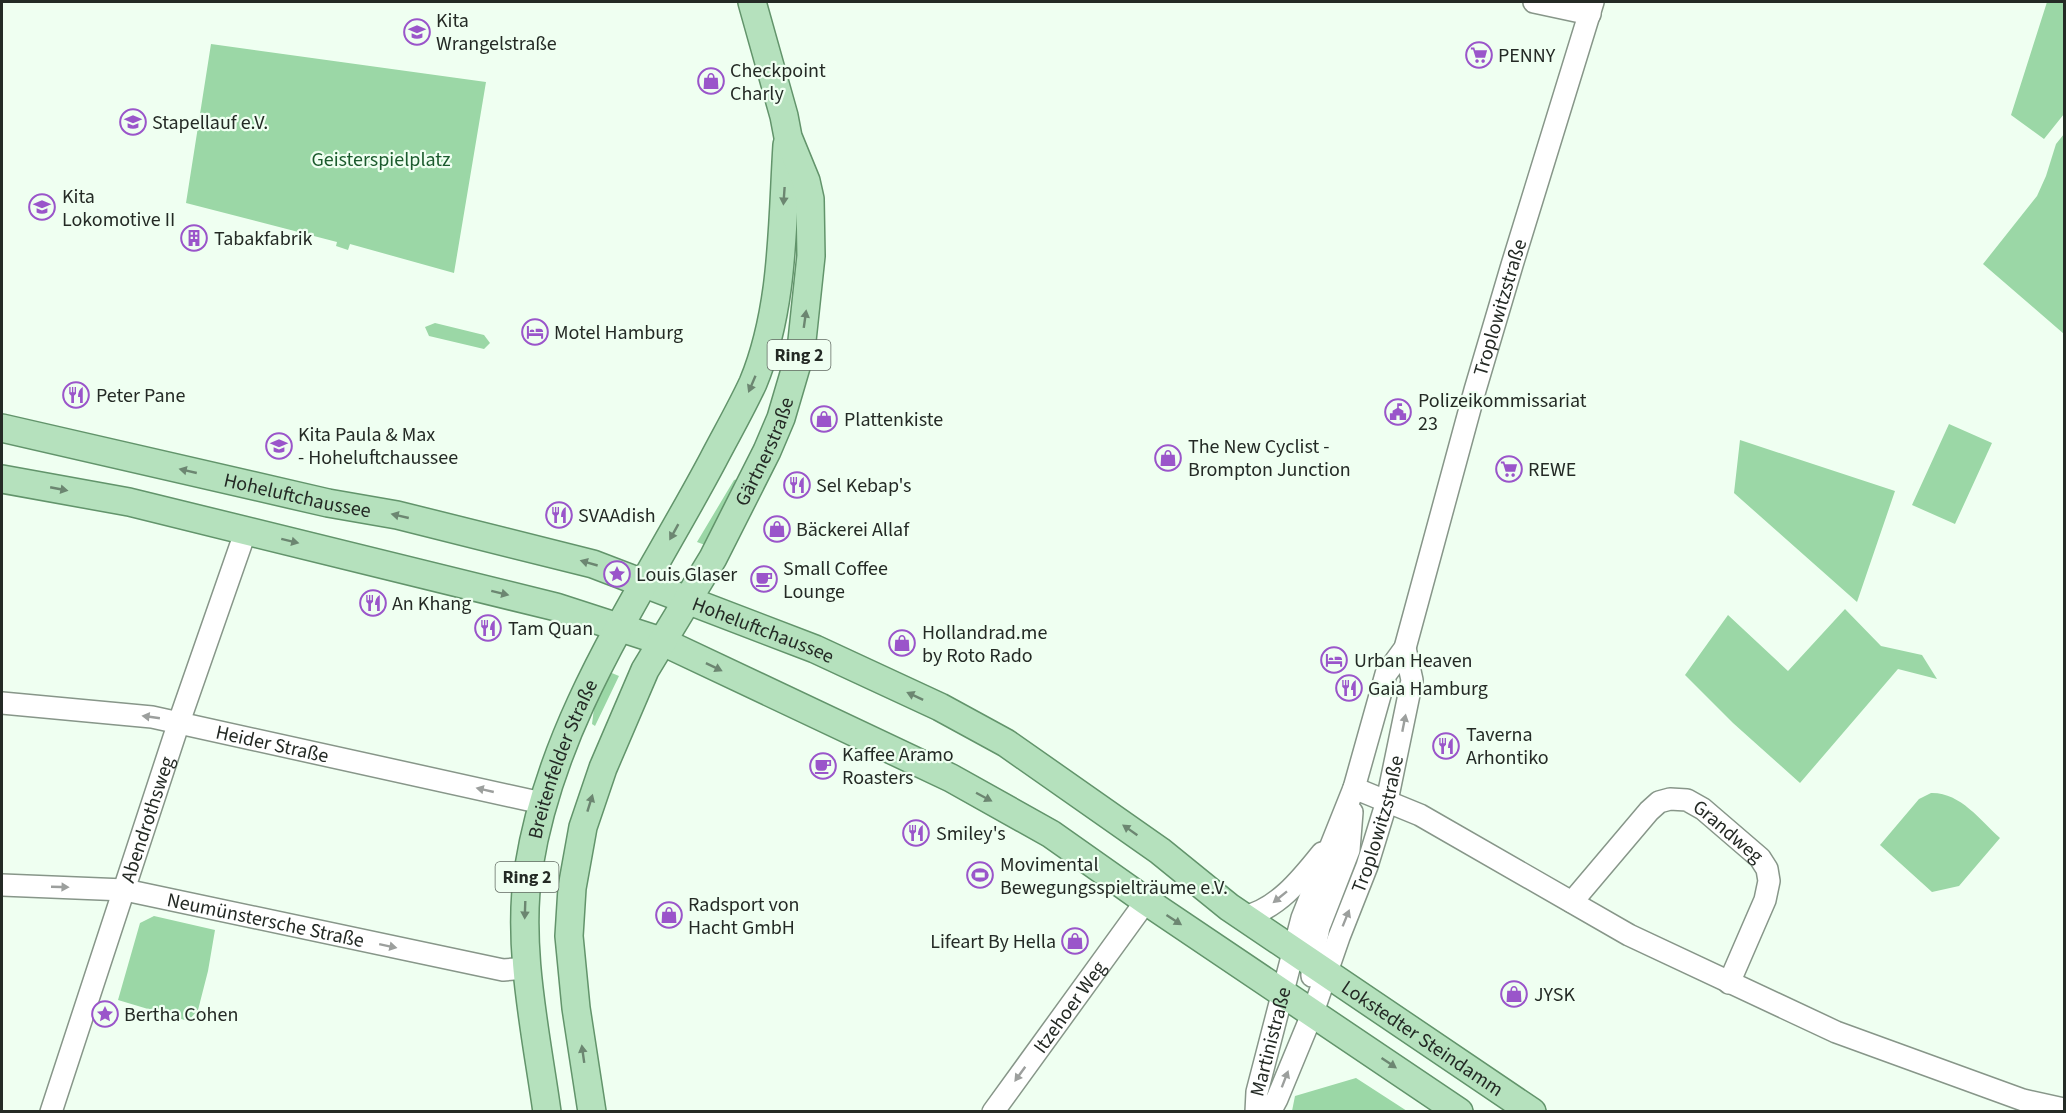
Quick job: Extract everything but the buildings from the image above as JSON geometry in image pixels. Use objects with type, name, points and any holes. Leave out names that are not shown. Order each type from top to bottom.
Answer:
[{"type":"main road","name":"Gärtnerstraße","points":[[661,641],[713,558],[767,451],[787,400],[801,350],[811,256],[810,200],[806,181],[788,137],[752,2]]},
{"type":"main road","name":"Gärtnerstraße","points":[[617,627],[679,522],[737,414],[753,382],[765,349],[777,297],[788,137]]},
{"type":"main road","name":"Hoheluftchaussee","points":[[2,428],[328,503],[397,515],[593,564],[815,649],[940,707],[1006,743],[1160,851],[1243,917],[1304,983]]},
{"type":"main road","points":[[2,478],[129,502],[570,610],[661,641],[951,778],[1051,834],[1146,902],[1304,983]]},
{"type":"main road","name":"Breitenfelder Straße","points":[[547,1112],[527,968],[525,931],[528,869],[542,803],[575,714],[617,627]]},
{"type":"main road","name":"Breitenfelder Straße","points":[[592,1112],[576,1008],[569,936],[576,859],[596,785],[637,686],[661,641]]},
{"type":"main road","name":"Lokstedter Steindamm","points":[[1304,983],[1460,1112]]},
{"type":"main road","name":"Lokstedter Steindamm","points":[[1304,983],[1532,1112]]},
{"type":"street","points":[[1533,2],[1592,8]]},
{"type":"street","name":"Troplowitzstraße","points":[[1304,983],[1302,918],[1354,788],[1386,674],[1405,648],[1475,390],[1592,8]]},
{"type":"street","name":"Abendrothsweg","points":[[51,1112],[126,890],[179,722],[246,530]]},
{"type":"street","name":"Troplowitzstraße","points":[[1304,983],[1367,866],[1388,801],[1412,680],[1405,648]]},
{"type":"street","name":"Heider Straße","points":[[2,703],[152,717],[542,803]]},
{"type":"street","points":[[1304,983],[1319,927],[1348,850],[1354,788],[1420,815],[1629,935],[1836,1032],[2023,1100],[2064,1108]]},
{"type":"street","name":"Grandweg","points":[[1572,902],[1659,802],[1670,799],[1687,800],[1703,808],[1760,858],[1767,869],[1770,881],[1765,900],[1729,983]]},
{"type":"street","points":[[1243,917],[1276,901],[1302,878],[1334,839]]},
{"type":"street","name":"Neumünstersche Straße","points":[[2,885],[126,890],[503,970],[527,968]]},
{"type":"street","name":"Itzehoer Weg","points":[[993,1112],[1146,902]]},
{"type":"street","name":"Martinistraße","points":[[1256,1112],[1257,1092],[1304,983]]},
{"type":"street","name":"Martinistraße","points":[[1270,1112],[1277,1100],[1304,983]]},
{"type":"green space","points":[[2047,2],[2064,2],[2064,114],[2044,139],[2011,115]]},
{"type":"green space","name":"Geisterspielplatz","points":[[211,44],[486,82],[454,273],[350,244],[348,250],[336,246],[337,242],[186,203]]},
{"type":"green space","points":[[2064,134],[2064,334],[1983,264],[2037,196],[2056,144]]},
{"type":"green space","points":[[435,323],[484,335],[490,343],[484,349],[429,336],[425,327]]},
{"type":"green space","points":[[1949,424],[1992,443],[1955,524],[1912,505]]},
{"type":"green space","points":[[1740,440],[1895,491],[1857,602],[1734,493]]},
{"type":"green space","points":[[738,479],[705,545],[697,542],[734,480]]},
{"type":"green space","points":[[1845,609],[1881,646],[1922,655],[1937,679],[1898,669],[1800,783],[1733,723],[1685,675],[1728,615],[1788,671]]},
{"type":"green space","points":[[607,671],[619,676],[595,726],[592,724],[595,700]]},
{"type":"green space","points":[[1931,793],[1951,797],[1960,802],[2000,838],[1959,886],[1932,892],[1880,845],[1919,799]]},
{"type":"green space","points":[[154,916],[215,930],[198,1010],[188,1021],[118,1000],[140,923]]},
{"type":"green space","points":[[1356,1078],[1407,1111],[1292,1111],[1295,1096]]},
{"type":"place","name":"Kita Wrangelstraße","points":[[417,32]]},
{"type":"place","name":"PENNY","points":[[1479,55]]},
{"type":"place","name":"Checkpoint Charly","points":[[711,81]]},
{"type":"place","name":"Stapellauf e.V.","points":[[133,122]]},
{"type":"place","name":"Kita Lokomotive II","points":[[42,207]]},
{"type":"place","name":"Tabakfabrik","points":[[194,238]]},
{"type":"place","name":"Motel Hamburg","points":[[535,332]]},
{"type":"place","name":"Peter Pane","points":[[76,395]]},
{"type":"place","name":"Polizeikommissariat 23","points":[[1398,412]]},
{"type":"place","name":"Plattenkiste","points":[[824,419]]},
{"type":"place","name":"Kita Paula & Max - Hoheluftchaussee","points":[[279,446]]},
{"type":"place","name":"The New Cyclist - Brompton Junction","points":[[1168,458]]},
{"type":"place","name":"REWE","points":[[1509,469]]},
{"type":"place","name":"Sel Kebap's","points":[[797,485]]},
{"type":"place","name":"SVAAdish","points":[[559,515]]},
{"type":"place","name":"Bäckerei Allaf","points":[[777,529]]},
{"type":"place","name":"Louis Glaser","points":[[617,574]]},
{"type":"place","name":"Small Coffee Lounge","points":[[764,579]]},
{"type":"place","name":"An Khang","points":[[373,603]]},
{"type":"place","name":"Tam Quan","points":[[488,628]]},
{"type":"place","name":"Hollandrad.me by Roto Rado","points":[[902,643]]},
{"type":"place","name":"Urban Heaven","points":[[1334,660]]},
{"type":"place","name":"Gaia Hamburg","points":[[1349,688]]},
{"type":"place","name":"Taverna Arhontiko","points":[[1446,746]]},
{"type":"place","name":"Kaffee Aramo Roasters","points":[[823,766]]},
{"type":"place","name":"Smiley's","points":[[916,833]]},
{"type":"place","name":"Movimental Bewegungsspielträume e.V.","points":[[980,875]]},
{"type":"place","name":"Radsport von Hacht GmbH","points":[[669,915]]},
{"type":"place","name":"Lifeart By Hella","points":[[1075,941]]},
{"type":"place","name":"JYSK","points":[[1514,994]]},
{"type":"place","name":"Bertha Cohen","points":[[105,1014]]}]
